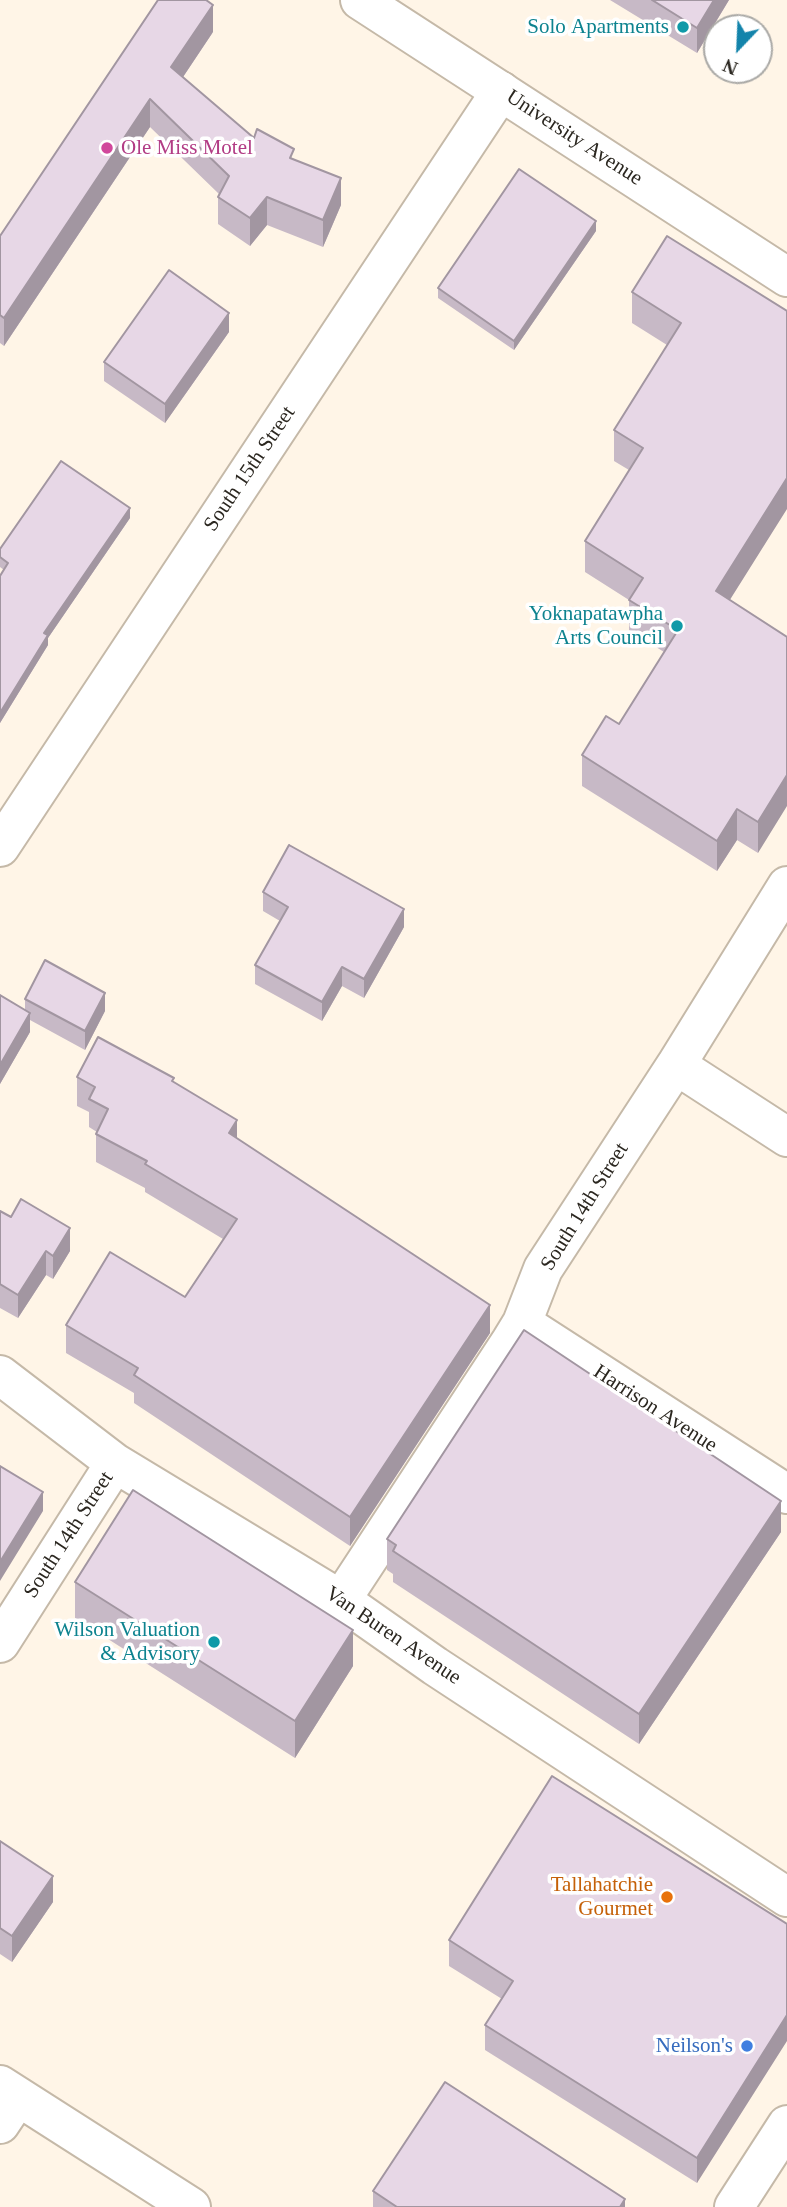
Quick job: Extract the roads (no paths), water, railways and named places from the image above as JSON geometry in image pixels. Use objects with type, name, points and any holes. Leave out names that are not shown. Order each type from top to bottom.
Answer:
[{"type":"street","name":"University Avenue","points":[[360,0],[787,277]]},
{"type":"street","name":"South 15th Street","points":[[0,847],[501,91]]},
{"type":"street","name":"South 14th Street","points":[[341,1600],[522,1323],[543,1269],[676,1065],[787,886]]},
{"type":"street","points":[[676,1065],[787,1137]]},
{"type":"street","name":"Harrison Avenue","points":[[522,1323],[787,1494]]},
{"type":"street","name":"Van Buren Avenue","points":[[0,1375],[115,1463],[341,1600],[435,1666],[787,1897]]},
{"type":"street","name":"South 14th Street","points":[[0,1643],[115,1463]]},
{"type":"street","points":[[6,2102],[191,2207]]},
{"type":"street","points":[[734,2207],[787,2125]]},
{"type":"place","name":"Solo Apartments","points":[[683,27]]},
{"type":"place","name":"Ole Miss Motel","points":[[107,148]]},
{"type":"place","name":"Yoknapatawpha Arts Council","points":[[677,626]]},
{"type":"place","name":"Wilson Valuation & Advisory","points":[[214,1642]]},
{"type":"place","name":"Tallahatchie Gourmet","points":[[667,1897]]},
{"type":"place","name":"Neilson's","points":[[747,2046]]}]
